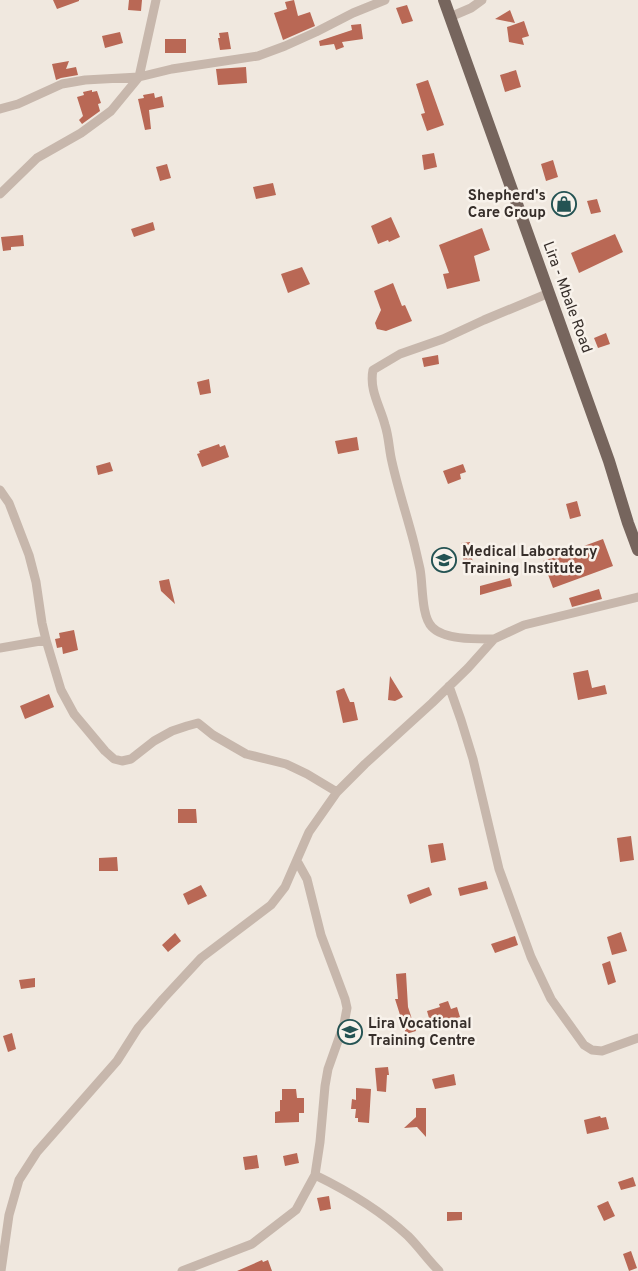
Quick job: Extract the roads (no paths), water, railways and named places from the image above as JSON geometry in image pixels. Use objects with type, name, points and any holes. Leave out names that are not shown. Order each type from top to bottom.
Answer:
[{"type":"main road","name":"Lira - Mbale Road","points":[[444,0],[605,451],[638,550]]},
{"type":"street","points":[[0,194],[37,158],[82,133],[111,111],[139,77],[156,0]]},
{"type":"street","points":[[0,109],[18,104],[62,84],[85,80],[139,77],[172,68],[258,56],[285,46],[353,13],[385,0]]},
{"type":"street","points":[[450,17],[471,8],[482,0]]},
{"type":"street","points":[[494,639],[465,638],[442,634],[433,629],[428,622],[414,543],[392,463],[385,424],[372,390],[371,378],[373,370],[400,354],[444,339],[549,293]]},
{"type":"street","points":[[0,490],[9,503],[29,555],[36,582],[46,640],[61,690],[74,714],[105,751],[114,759],[122,761],[130,759],[172,731],[198,723],[213,735],[246,754],[286,764],[307,774],[336,792]]},
{"type":"street","points":[[1,1271],[9,1215],[19,1180],[37,1152],[117,1061],[138,1028],[201,958],[271,905],[285,887],[309,832],[336,792],[406,728],[494,639],[524,625],[638,597]]},
{"type":"street","points":[[0,648],[46,640]]},
{"type":"street","points":[[449,686],[473,759],[500,869],[525,942],[552,999],[584,1045],[592,1050],[602,1051],[638,1038]]},
{"type":"street","points":[[182,1271],[252,1244],[296,1210],[315,1175],[328,1069],[344,1024],[346,1008],[345,999],[322,935],[307,879],[297,861]]},
{"type":"street","points":[[315,1175],[364,1201],[382,1214],[410,1238],[439,1271]]},
{"type":"place","name":"Shepherd's Care Group","points":[[564,204]]},
{"type":"place","name":"Medical Laboratory Training Institute","points":[[444,560]]},
{"type":"place","name":"Lira Vocational Training Centre","points":[[350,1032]]}]
